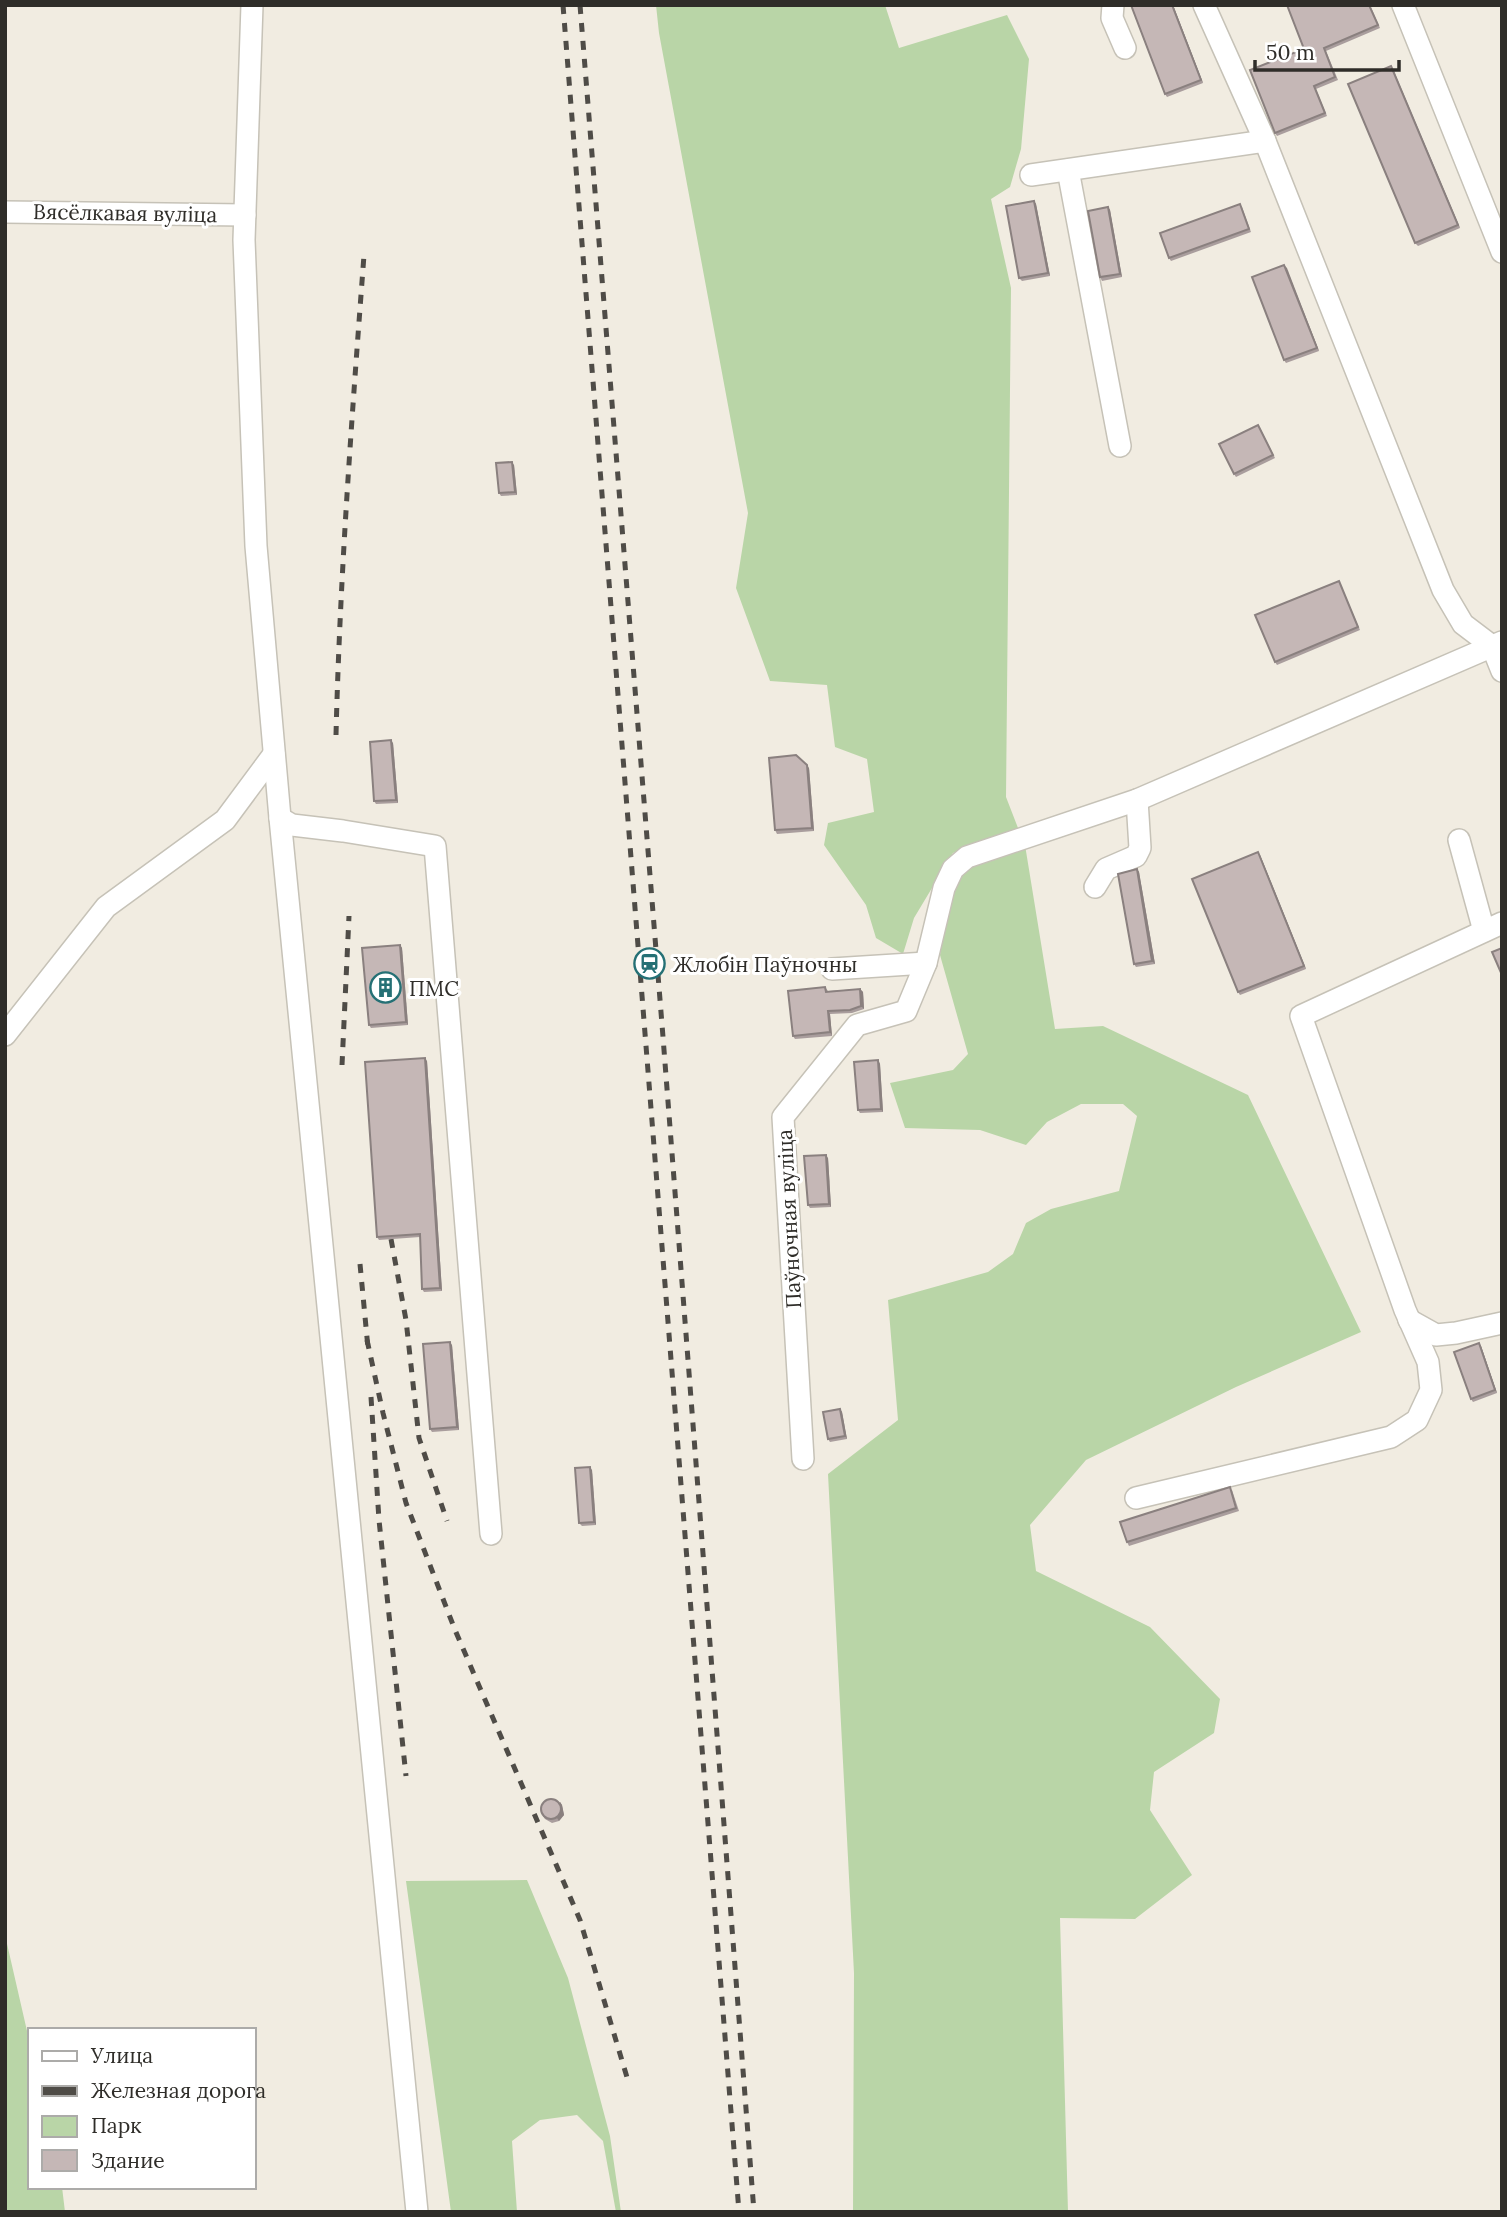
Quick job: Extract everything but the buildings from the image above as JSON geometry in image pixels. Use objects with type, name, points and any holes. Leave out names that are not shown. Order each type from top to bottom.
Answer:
[{"type":"street","points":[[251,5],[245,215],[247,342],[256,546],[280,818],[417,2212]]},
{"type":"street","points":[[1113,5],[1112,18],[1125,48]]},
{"type":"street","points":[[1204,5],[1265,141],[1443,590],[1463,624],[1497,644],[1502,671]]},
{"type":"street","points":[[1403,5],[1502,252]]},
{"type":"street","points":[[1031,176],[1265,141]]},
{"type":"street","points":[[1068,170],[1120,446]]},
{"type":"street","name":"Вясёлкавая вуліца","points":[[5,212],[245,215]]},
{"type":"street","points":[[831,969],[926,963],[944,888],[953,869],[967,857],[1137,800],[1497,644]]},
{"type":"street","points":[[5,1035],[106,907],[225,820],[274,754]]},
{"type":"street","points":[[1095,887],[1106,869],[1136,856],[1140,848],[1137,800]]},
{"type":"street","points":[[280,818],[292,825],[435,846],[491,1534]]},
{"type":"street","points":[[1136,1498],[1391,1437],[1417,1420],[1431,1390],[1428,1362],[1409,1320],[1301,1016],[1493,927],[1459,840]]},
{"type":"street","name":"Паўночная вуліца","points":[[803,1460],[783,1117],[857,1025],[906,1012],[926,963]]},
{"type":"street","points":[[1409,1320],[1436,1335],[1502,1323]]},
{"type":"green space","points":[[656,5],[885,5],[899,48],[1007,15],[1029,59],[1021,149],[1010,187],[991,199],[1011,288],[1006,797],[1018,828],[953,853],[914,918],[903,954],[876,938],[866,905],[824,845],[828,823],[874,812],[867,759],[835,747],[827,685],[770,681],[736,588],[748,513]]},
{"type":"green space","points":[[1025,845],[1055,1029],[1103,1026],[1248,1095],[1361,1332],[1236,1387],[1086,1460],[1030,1525],[1036,1571],[1150,1627],[1220,1699],[1214,1733],[1154,1772],[1150,1810],[1192,1875],[1135,1919],[1060,1918],[1068,2212],[853,2212],[854,1973],[828,1474],[898,1420],[888,1300],[988,1272],[1013,1254],[1026,1223],[1051,1209],[1119,1191],[1137,1116],[1123,1104],[1081,1104],[1047,1122],[1026,1145],[980,1130],[905,1128],[890,1083],[953,1070],[968,1054],[940,955],[949,894],[959,873],[974,861]]},
{"type":"green space","points":[[527,1880],[568,1978],[610,2136],[621,2212],[616,2212],[603,2141],[577,2115],[540,2120],[512,2141],[517,2212],[451,2212],[406,1881]]},
{"type":"green space","points":[[5,1935],[28,2035],[28,2189],[62,2189],[65,2212],[5,2212]]},
{"type":"railway","points":[[563,5],[739,2212]]},
{"type":"railway","points":[[580,5],[754,2212]]},
{"type":"railway","points":[[336,735],[343,555],[364,255]]},
{"type":"railway","points":[[342,1065],[349,916]]},
{"type":"railway","points":[[391,1239],[406,1320],[419,1438],[447,1521]]},
{"type":"railway","points":[[360,1264],[368,1348]]},
{"type":"railway","points":[[367,1340],[406,1503],[455,1630],[580,1920],[629,2084]]},
{"type":"railway","points":[[371,1397],[379,1520],[406,1776]]},
{"type":"place","name":"Жлобін Паўночны","points":[[650,964]]},
{"type":"place","name":"ПМС","points":[[386,988]]}]
